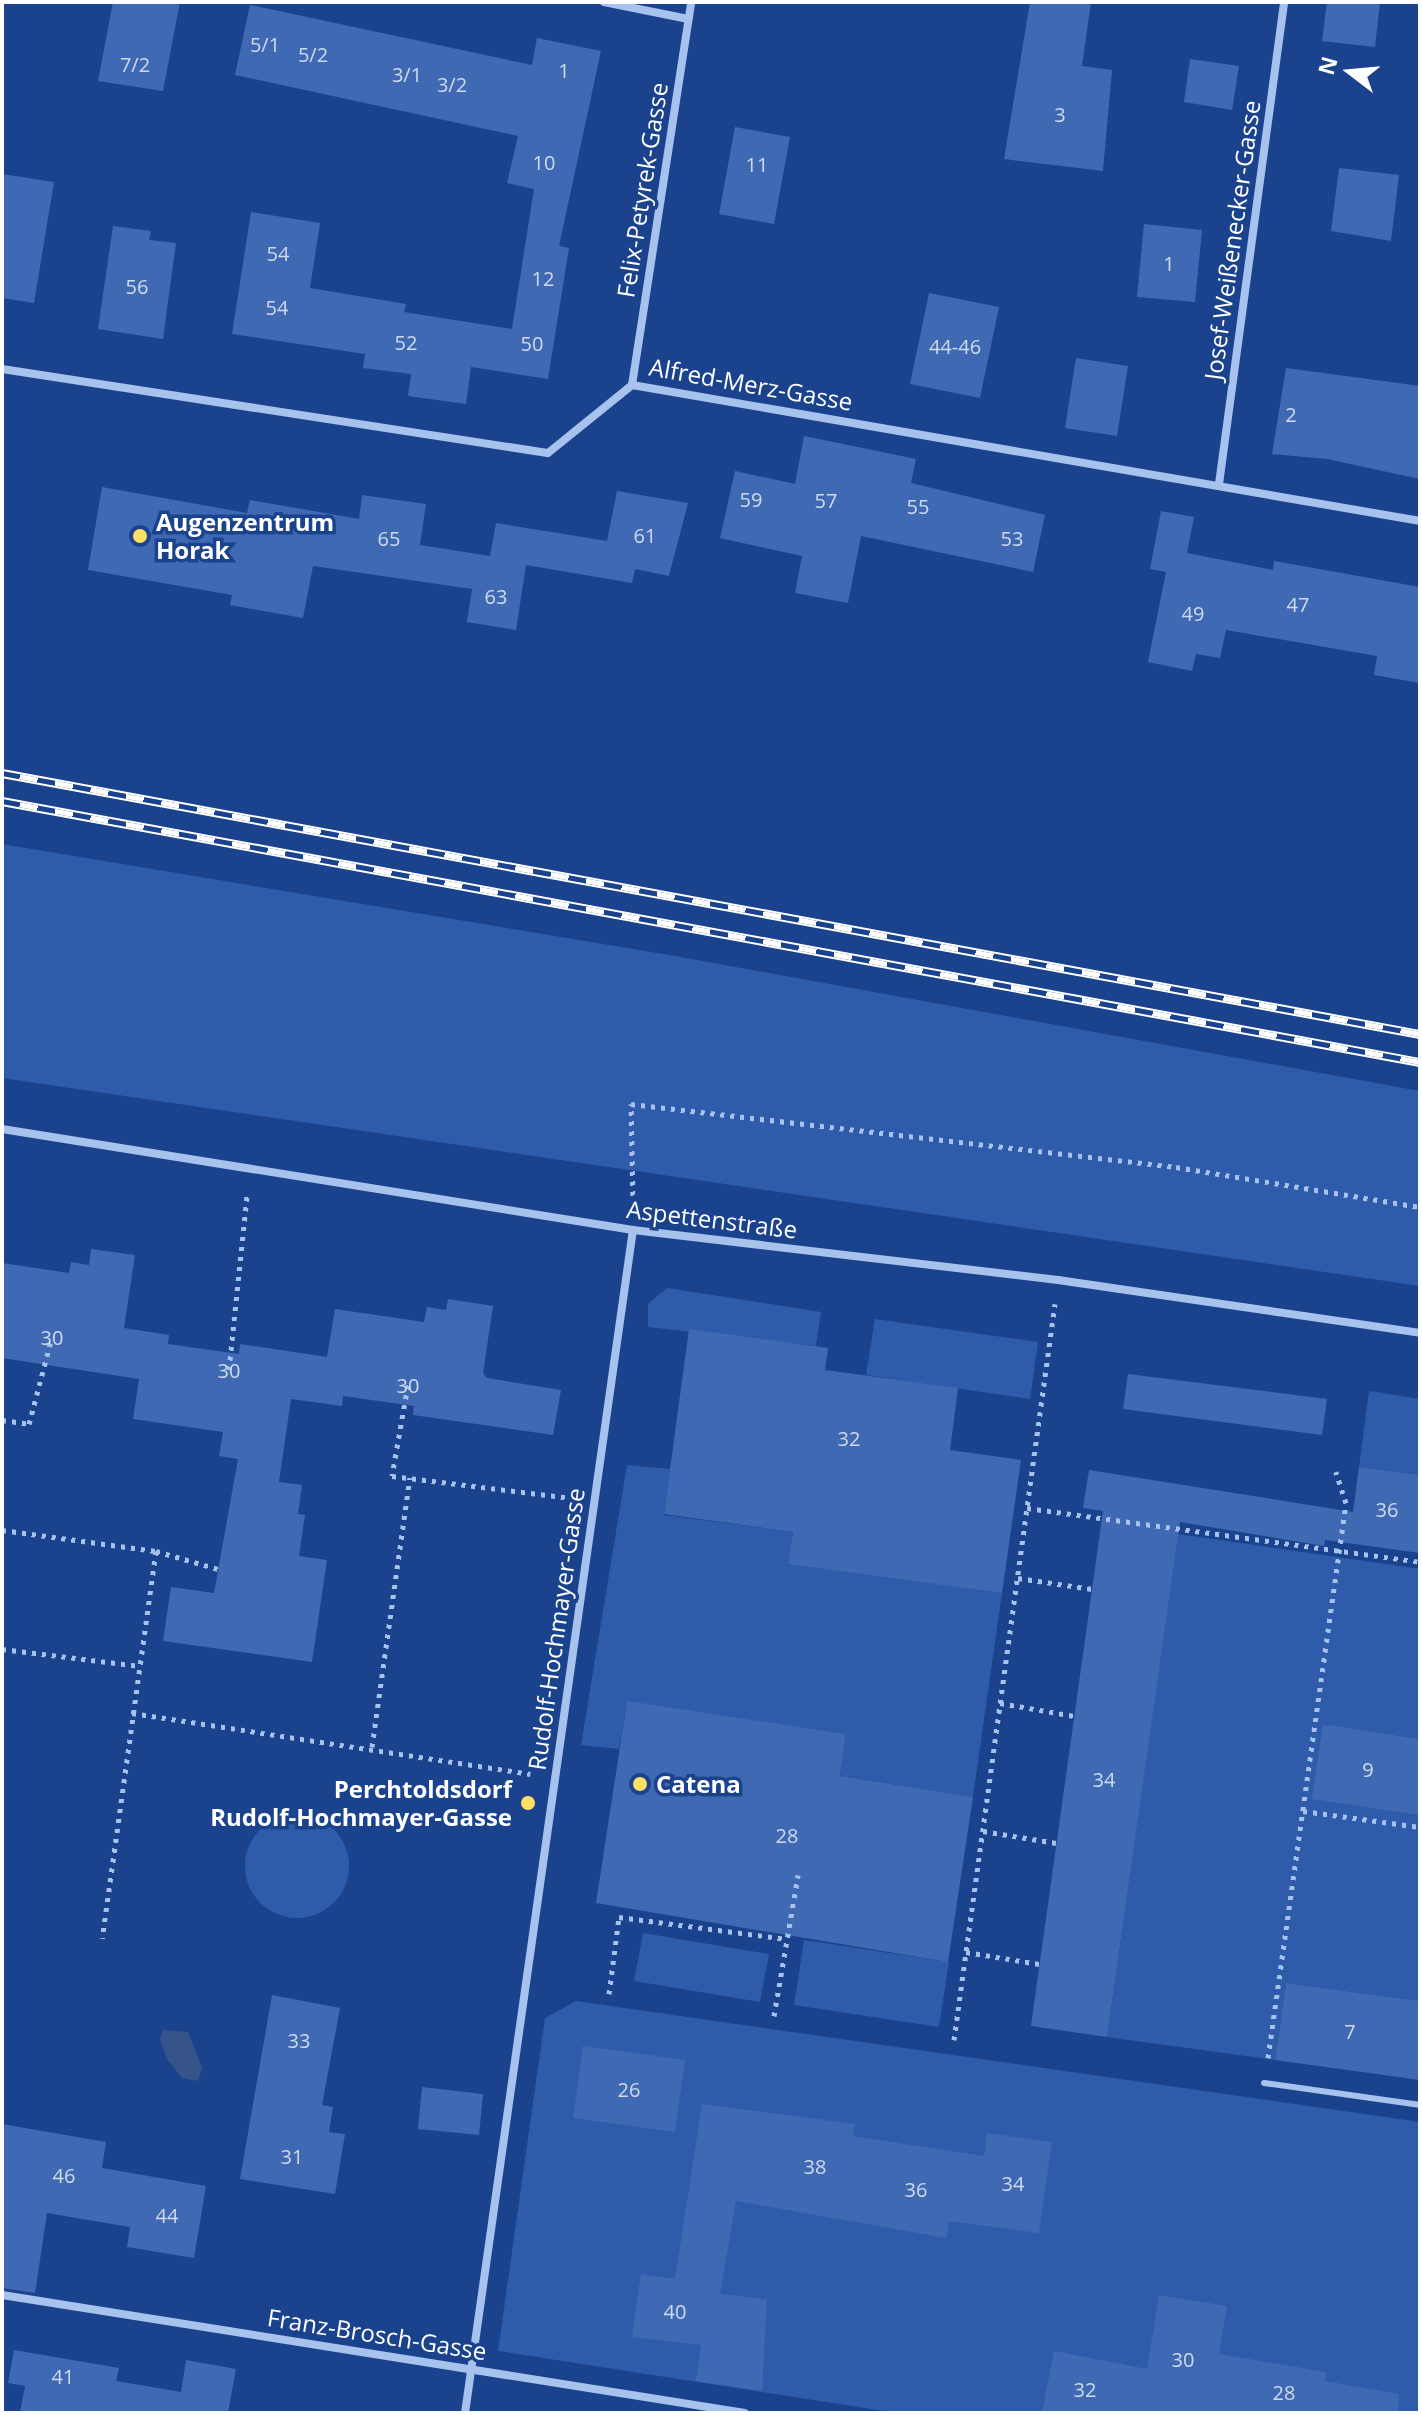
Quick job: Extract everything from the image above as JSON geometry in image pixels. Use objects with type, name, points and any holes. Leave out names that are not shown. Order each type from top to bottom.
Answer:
[{"type":"street","points":[[604,2],[688,19]]},
{"type":"street","name":"Felix-Petyrek-Gasse","points":[[632,385],[691,2]]},
{"type":"street","name":"Josef-Weißenecker-Gasse","points":[[1219,484],[1284,2]]},
{"type":"street","name":"Alfred-Merz-Gasse","points":[[2,369],[548,453],[632,385],[1420,521]]},
{"type":"street","name":"Aspettenstraße","points":[[2,1129],[633,1230],[1058,1280],[1420,1333]]},
{"type":"street","name":"Rudolf-Hochmayer-Gasse","points":[[465,2413],[633,1230]]},
{"type":"street","name":"Franz-Brosch-Gasse","points":[[2,2295],[745,2413]]},
{"type":"lane","points":[[1264,2083],[1420,2105]]},
{"type":"path","points":[[633,1230],[631,1104],[1176,1167],[1420,1207]]},
{"type":"path","points":[[229,1370],[250,1168]]},
{"type":"path","points":[[954,2040],[1058,1280]]},
{"type":"path","points":[[2,1420],[29,1424],[52,1337]]},
{"type":"path","points":[[408,1385],[392,1476],[595,1501]]},
{"type":"path","points":[[1264,2083],[1346,1503],[1336,1472]]},
{"type":"path","points":[[372,1747],[410,1478]]},
{"type":"path","points":[[1027,1508],[1420,1562]]},
{"type":"path","points":[[2,1530],[156,1551],[218,1569]]},
{"type":"path","points":[[102,1938],[156,1551]]},
{"type":"path","points":[[1018,1578],[1092,1589]]},
{"type":"path","points":[[2,1649],[140,1666]]},
{"type":"path","points":[[1000,1703],[1074,1716]]},
{"type":"path","points":[[132,1713],[372,1747],[406,1757],[554,1777]]},
{"type":"path","points":[[1303,1811],[1420,1827]]},
{"type":"path","points":[[983,1831],[1056,1843]]},
{"type":"path","points":[[774,2016],[798,1875]]},
{"type":"path","points":[[609,1994],[619,1917],[787,1939]]},
{"type":"path","points":[[966,1952],[1039,1964]]},
{"type":"shaded area","points":[[2,844],[675,956],[1420,1091],[1420,1286],[2,1078]]},
{"type":"shaded area","points":[[667,1288],[821,1312],[816,1346],[648,1327],[648,1304]]},
{"type":"shaded area","points":[[875,1319],[1038,1342],[1030,1399],[866,1375]]},
{"type":"shaded area","points":[[1369,1391],[1420,1399],[1420,1475],[1359,1467]]},
{"type":"shaded area","points":[[627,1465],[670,1469],[664,1515],[793,1532],[788,1563],[1002,1593],[973,1797],[840,1776],[846,1734],[627,1702],[619,1749],[581,1745]]},
{"type":"shaded area","points":[[1178,1534],[1420,1569],[1420,1739],[1323,1724],[1420,1815],[1420,2001],[1286,1983],[1275,2060],[1107,2037]]},
{"type":"shaded area","points":[[297,1814],[317,1818],[334,1829],[345,1846],[349,1866],[345,1886],[334,1903],[317,1914],[297,1918],[277,1914],[260,1903],[249,1886],[245,1866],[249,1846],[260,1829],[277,1818]]},
{"type":"shaded area","points":[[643,1933],[769,1954],[760,2002],[634,1981]]},
{"type":"shaded area","points":[[804,1940],[949,1962],[939,2027],[794,2005]]},
{"type":"shaded area","points":[[576,2001],[1420,2122],[1420,2413],[897,2413],[498,2351],[545,2018]]},
{"type":"shaded area","points":[[163,2030],[188,2032],[202,2068],[198,2081],[182,2078],[167,2059],[160,2040]]},
{"type":"building","points":[[113,2],[180,2],[163,91],[98,81]]},
{"type":"building","points":[[1030,2],[1091,2],[1082,66],[1112,70],[1103,171],[1004,159]]},
{"type":"building","points":[[1327,2],[1380,2],[1375,47],[1322,41]]},
{"type":"building","points":[[250,5],[532,65],[537,38],[601,51],[559,246],[569,248],[548,379],[471,367],[466,404],[408,396],[411,374],[363,368],[365,354],[232,334],[251,212],[320,223],[310,288],[406,304],[404,312],[512,329],[534,189],[507,183],[518,136],[235,75]]},
{"type":"building","points":[[1190,59],[1239,66],[1232,110],[1184,102]]},
{"type":"building","points":[[735,127],[790,137],[774,224],[719,214]]},
{"type":"building","points":[[1339,168],[1399,175],[1391,241],[1331,231]]},
{"type":"building","points":[[2,174],[54,182],[34,303],[2,298]]},
{"type":"building","points":[[1144,224],[1202,230],[1195,302],[1137,297]]},
{"type":"building","points":[[113,226],[151,231],[149,240],[176,243],[163,339],[98,329]]},
{"type":"building","points":[[929,293],[999,307],[980,398],[910,384]]},
{"type":"building","points":[[1076,358],[1128,366],[1117,436],[1065,428]]},
{"type":"building","points":[[1286,368],[1420,386],[1420,479],[1327,459],[1272,454]]},
{"type":"building","points":[[804,436],[916,459],[911,483],[1045,515],[1033,572],[861,536],[848,603],[795,593],[802,556],[720,538],[735,471],[795,484]]},
{"type":"building","points":[[102,487],[247,513],[250,500],[359,519],[362,495],[426,504],[420,545],[490,556],[496,523],[607,541],[617,491],[688,503],[669,576],[635,569],[632,583],[526,565],[516,630],[467,622],[472,589],[313,566],[303,618],[230,605],[232,595],[88,570]]},
{"type":"building","points":[[1161,511],[1194,517],[1187,553],[1273,570],[1274,561],[1420,587],[1420,683],[1374,675],[1377,656],[1226,630],[1220,658],[1196,654],[1192,671],[1148,662],[1166,572],[1150,569]]},
{"type":"building","points":[[91,1249],[135,1255],[124,1328],[169,1335],[168,1344],[239,1354],[240,1344],[327,1357],[335,1309],[424,1322],[427,1307],[446,1310],[448,1299],[493,1306],[483,1373],[487,1378],[561,1390],[553,1435],[413,1415],[414,1406],[343,1396],[342,1406],[291,1399],[279,1482],[302,1485],[298,1514],[305,1515],[299,1556],[327,1560],[312,1662],[163,1641],[171,1587],[214,1593],[238,1459],[219,1456],[223,1432],[133,1419],[139,1379],[2,1358],[2,1263],[69,1273],[71,1262],[89,1265]]},
{"type":"building","points":[[689,1329],[828,1348],[825,1370],[958,1388],[950,1450],[1021,1460],[1002,1593],[788,1564],[793,1532],[664,1514]]},
{"type":"building","points":[[1128,1374],[1327,1399],[1322,1435],[1123,1409]]},
{"type":"building","points":[[1359,1467],[1420,1475],[1420,1553],[1325,1540],[1324,1546],[1180,1522],[1107,2037],[1031,2026],[1103,1511],[1083,1508],[1089,1470],[1353,1512]]},
{"type":"building","points":[[627,1701],[846,1734],[840,1776],[973,1797],[948,1962],[596,1903]]},
{"type":"building","points":[[1323,1724],[1420,1739],[1420,1815],[1312,1799]]},
{"type":"building","points":[[1286,1983],[1420,2001],[1420,2080],[1275,2060]]},
{"type":"building","points":[[272,1995],[340,2008],[322,2105],[333,2107],[329,2132],[345,2134],[335,2194],[240,2179]]},
{"type":"building","points":[[583,2046],[685,2060],[675,2132],[573,2118]]},
{"type":"building","points":[[422,2087],[483,2094],[479,2135],[418,2129]]},
{"type":"building","points":[[702,2104],[855,2124],[853,2136],[984,2156],[987,2133],[1052,2142],[1039,2233],[949,2221],[946,2238],[736,2201],[720,2294],[767,2299],[762,2391],[696,2381],[701,2345],[632,2337],[641,2274],[675,2279]]},
{"type":"building","points":[[2,2124],[106,2142],[102,2168],[206,2186],[194,2258],[127,2247],[130,2227],[47,2213],[35,2293],[2,2288]]},
{"type":"building","points":[[1159,2295],[1227,2306],[1219,2354],[1326,2372],[1325,2381],[1399,2394],[1398,2413],[1042,2413],[1054,2351],[1147,2369]]},
{"type":"building","points":[[14,2350],[119,2368],[116,2381],[181,2392],[186,2360],[236,2369],[228,2413],[20,2413],[25,2386],[8,2383]]},
{"type":"railway","points":[[2,773],[1420,1034]]},
{"type":"railway","points":[[2,801],[1420,1062]]},
{"type":"place","name":"Augenzentrum Horak","points":[[140,536]]},
{"type":"place","name":"Catena","points":[[640,1784]]},
{"type":"place","name":"Perchtoldsdorf Rudolf-Hochmayer-Gasse","points":[[528,1803]]}]
